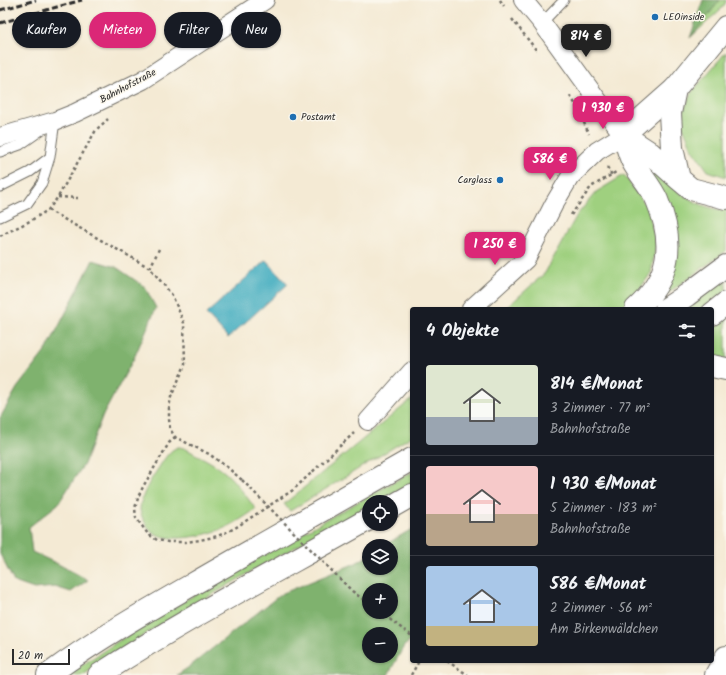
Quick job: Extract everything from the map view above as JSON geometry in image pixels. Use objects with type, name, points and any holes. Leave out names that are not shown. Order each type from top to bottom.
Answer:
[{"type":"main road","points":[[623,135],[674,89],[726,27]]},
{"type":"main road","points":[[674,89],[670,113],[672,148],[679,179]]},
{"type":"main road","points":[[623,135],[649,152],[691,189],[726,198]]},
{"type":"main road","points":[[623,135],[633,162],[656,199],[665,224],[668,252],[664,270],[657,284],[644,302],[638,307]]},
{"type":"main road","points":[[669,307],[726,266]]},
{"type":"main road","points":[[714,312],[726,303]]},
{"type":"main road","points":[[714,366],[726,369]]},
{"type":"main road","points":[[48,675],[72,657],[126,622],[410,460]]},
{"type":"main road","points":[[398,503],[410,496]]},
{"type":"main road","points":[[99,675],[260,579],[310,553],[362,523]]},
{"type":"main road","points":[[716,675],[726,657]]},
{"type":"street","name":"Bahnhofstraße","points":[[0,137],[55,121],[143,80],[265,0]]},
{"type":"street","points":[[473,307],[526,259],[554,204],[570,177],[598,151],[623,135],[542,23],[522,0]]},
{"type":"street","points":[[368,421],[410,373]]},
{"type":"lane","points":[[542,23],[564,0]]},
{"type":"lane","points":[[0,152],[20,145],[55,121]]},
{"type":"lane","points":[[0,217],[27,204],[42,183],[50,157],[55,121]]},
{"type":"lane","points":[[0,187],[30,172],[50,157]]},
{"type":"path","points":[[500,0],[508,12]]},
{"type":"path","points":[[512,18],[538,52]]},
{"type":"path","points":[[568,94],[576,105],[598,151],[612,175]]},
{"type":"path","points":[[0,236],[30,222],[48,210],[58,197],[96,130],[110,117]]},
{"type":"path","points":[[568,219],[592,187],[618,171]]},
{"type":"path","points":[[58,197],[78,198]]},
{"type":"path","points":[[48,210],[150,268],[172,295],[184,323],[184,365],[171,397],[169,408],[170,428],[175,437],[209,454],[227,467],[242,480],[352,591],[362,599]]},
{"type":"path","points":[[150,268],[159,249]]},
{"type":"path","points":[[175,437],[169,443],[139,495],[135,508],[136,518],[148,534],[157,540],[168,542],[186,542],[218,536],[235,528],[293,490],[368,421]]},
{"type":"path","points":[[389,619],[410,634]]},
{"type":"path","points":[[411,675],[418,663]]},
{"type":"path","points":[[450,663],[468,675]]},
{"type":"green space","points":[[703,0],[720,0],[690,38]]},
{"type":"green space","points":[[720,0],[726,0],[723,7],[690,38]]},
{"type":"green space","points":[[726,52],[726,177],[708,171],[693,150],[680,120],[691,93]]},
{"type":"green space","points":[[644,163],[682,194],[692,200],[714,209],[726,210],[726,251],[660,299],[658,296],[667,284]]},
{"type":"green space","points":[[624,175],[648,208],[656,244],[651,273],[632,300],[623,307],[507,307],[545,273],[577,215],[596,192]]},
{"type":"green space","points":[[93,260],[116,267],[145,287],[156,308],[134,358],[102,417],[84,464],[58,504],[29,527],[32,552],[88,580],[71,592],[55,587],[34,589],[14,582],[0,554],[0,418],[17,388],[47,349]]},
{"type":"green space","points":[[726,280],[726,291],[704,307],[687,307]]},
{"type":"green space","points":[[726,319],[726,359],[714,358],[714,328]]},
{"type":"green space","points":[[410,401],[410,437],[290,511],[284,504]]},
{"type":"green space","points":[[178,447],[189,450],[223,471],[238,485],[256,509],[225,528],[199,536],[173,538],[157,535],[150,531],[140,512],[140,505],[149,483],[164,459],[169,453]]},
{"type":"green space","points":[[410,473],[410,484],[391,495],[371,495]]},
{"type":"green space","points":[[362,500],[362,511],[261,566],[150,631],[83,675],[68,675],[131,633],[196,594]]},
{"type":"green space","points":[[410,530],[410,642],[404,646],[398,657],[398,627],[362,627],[362,663],[395,663],[388,675],[177,675],[281,594],[362,559],[362,575],[398,575],[398,539],[395,539]]},
{"type":"water","points":[[266,260],[288,284],[228,338],[206,314]]},
{"type":"railway","points":[[0,10],[36,0]]},
{"type":"railway","points":[[0,23],[82,0]]},
{"type":"place","name":"LEOinside","points":[[655,17]]},
{"type":"place","name":"Postamt","points":[[293,117]]},
{"type":"place","name":"Carglass","points":[[500,180]]}]
